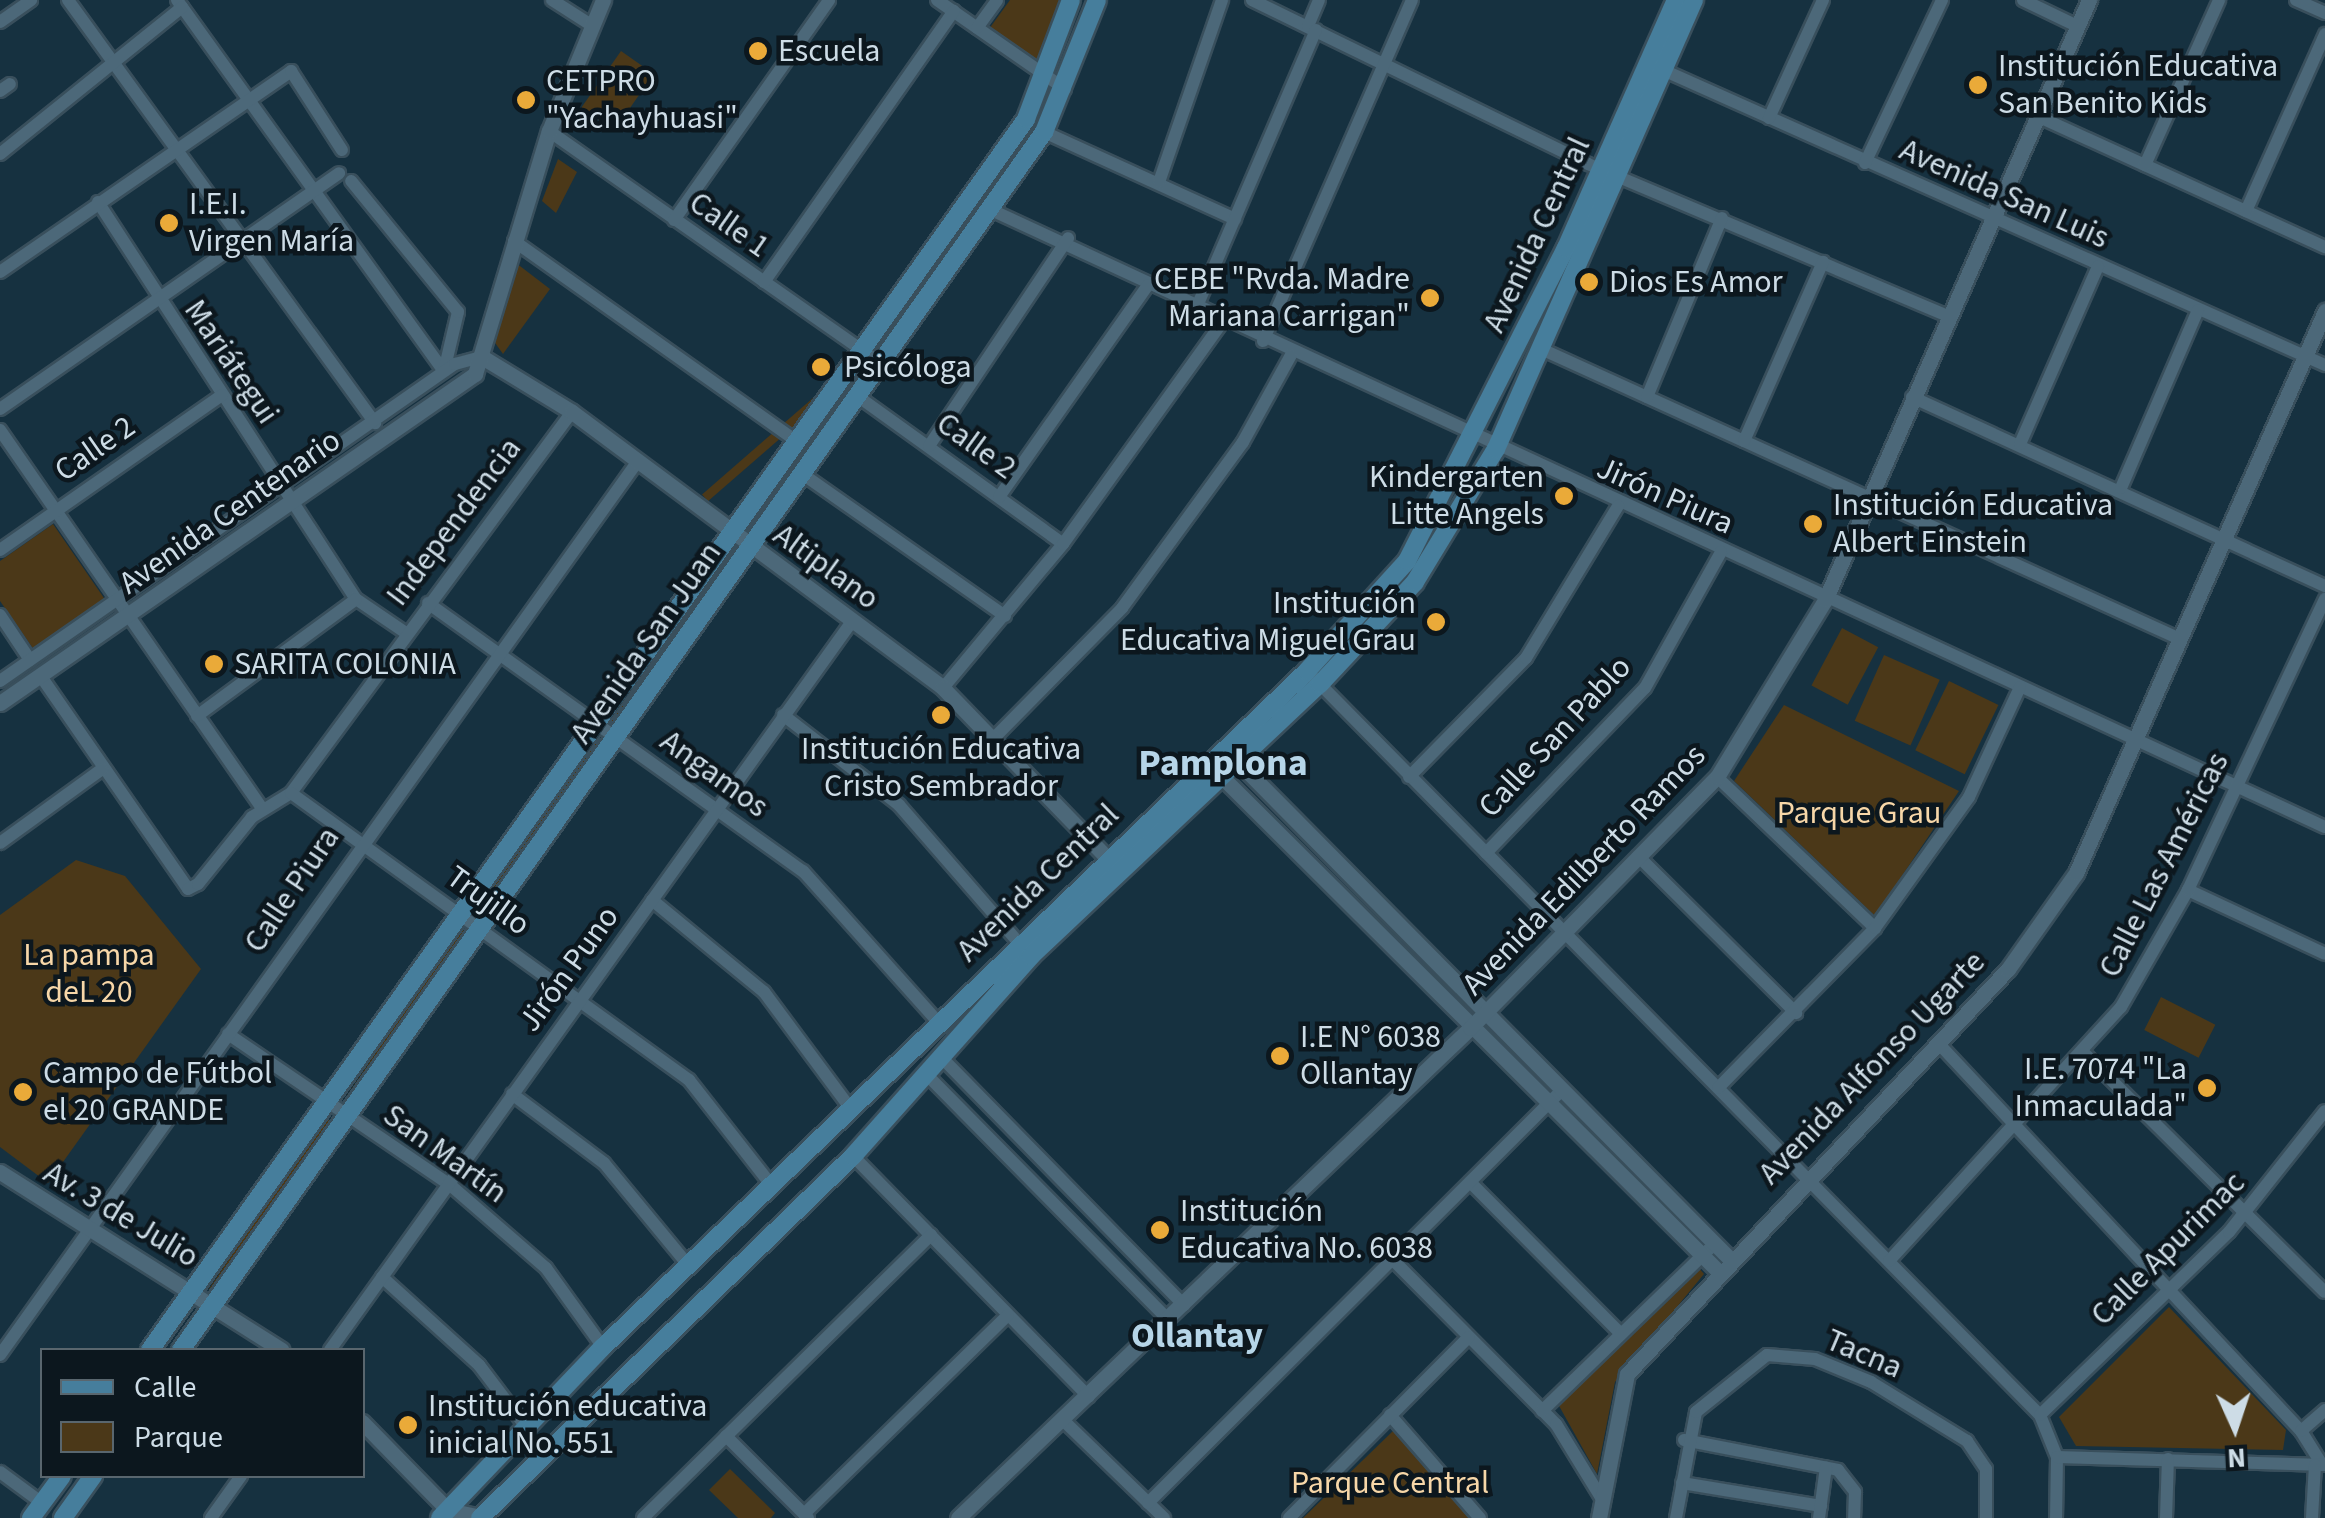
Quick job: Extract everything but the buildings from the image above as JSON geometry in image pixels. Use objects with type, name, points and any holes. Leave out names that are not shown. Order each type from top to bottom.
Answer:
[{"type":"main road","name":"Avenida San Juan","points":[[151,1348],[1026,120],[1071,0]]},
{"type":"main road","name":"Avenida San Juan","points":[[182,1348],[481,930],[986,208],[1044,132],[1065,89],[1097,0]]},
{"type":"main road","name":"Avenida Central","points":[[481,1518],[852,1156],[928,1076],[1025,949],[1107,858],[1314,677],[1415,582],[1496,449],[1540,348],[1676,0]]},
{"type":"main road","name":"Avenida Central","points":[[444,1514],[603,1347],[938,1022],[1237,762],[1314,677],[1424,538],[1663,70],[1694,0]]},
{"type":"main road","points":[[37,1510],[61,1478]]},
{"type":"main road","points":[[63,1518],[92,1478]]},
{"type":"street","points":[[0,22],[31,0]]},
{"type":"street","points":[[68,0],[182,145],[240,242],[376,423]]},
{"type":"street","points":[[552,0],[588,23]]},
{"type":"street","name":"Avenida Centenario","points":[[0,703],[124,609],[287,495],[469,380],[482,357],[549,132],[588,23],[603,0]]},
{"type":"street","points":[[674,220],[830,0]]},
{"type":"street","points":[[937,0],[1065,89]]},
{"type":"street","points":[[976,28],[997,0]]},
{"type":"street","points":[[1160,182],[1222,0]]},
{"type":"street","points":[[1252,0],[1386,59],[1610,171],[1945,315]]},
{"type":"street","points":[[1195,311],[1312,28],[1319,0]]},
{"type":"street","points":[[1263,341],[1412,0]]},
{"type":"street","points":[[1769,118],[1822,0]]},
{"type":"street","points":[[1865,162],[1942,0]]},
{"type":"street","points":[[2023,0],[2077,26]]},
{"type":"street","name":"Avenida Edilberto Ramos","points":[[958,1518],[1065,1422],[1470,1028],[1717,777],[1825,600],[1945,315],[2089,0]]},
{"type":"street","points":[[2144,165],[2219,0]]},
{"type":"street","points":[[2296,0],[2325,13]]},
{"type":"street","points":[[0,154],[180,3],[444,371]]},
{"type":"street","points":[[764,282],[954,11]]},
{"type":"street","points":[[2246,211],[2325,34]]},
{"type":"street","name":"Avenida San Luis","points":[[1663,70],[1988,220],[2325,365]]},
{"type":"street","points":[[0,272],[291,71],[342,150]]},
{"type":"street","points":[[2035,115],[2325,247]]},
{"type":"street","name":"Calle 1","points":[[549,132],[879,362]]},
{"type":"street","points":[[1044,132],[1234,218]]},
{"type":"street","points":[[0,409],[312,191],[345,178],[454,304],[460,332],[444,371]]},
{"type":"street","name":"Mariátegui","points":[[98,202],[156,300],[356,599],[406,633]]},
{"type":"street","name":"Jirón Piura","points":[[986,208],[1068,238],[1195,311],[1475,434],[1496,449],[1618,506],[2238,784],[2325,827]]},
{"type":"street","points":[[1646,397],[1722,218]]},
{"type":"street","points":[[929,446],[1068,238]]},
{"type":"street","points":[[514,240],[795,440]]},
{"type":"street","points":[[1744,441],[1823,262]]},
{"type":"street","points":[[2020,444],[2098,266]]},
{"type":"street","points":[[999,497],[1148,285]]},
{"type":"street","points":[[2121,488],[2198,310]]},
{"type":"street","name":"Avenida Alfonso Ugarte","points":[[1598,1518],[1627,1374],[1722,1263],[1940,1045],[2076,873],[2226,542],[2325,311]]},
{"type":"street","points":[[943,688],[1062,544],[1222,323]]},
{"type":"street","points":[[1540,348],[2180,639]]},
{"type":"street","points":[[994,737],[1122,608],[1243,442],[1291,355]]},
{"type":"street","name":"Avenida Centenario","points":[[287,495],[444,371],[482,357]]},
{"type":"street","name":"Altiplano","points":[[482,357],[572,412],[943,688],[1107,858]]},
{"type":"street","name":"Calle 2","points":[[0,550],[222,395]]},
{"type":"street","name":"Calle 2","points":[[856,395],[1062,544]]},
{"type":"street","points":[[1912,397],[2121,488],[2226,542],[2325,586]]},
{"type":"street","name":"Independencia","points":[[101,770],[188,889],[262,808],[291,793],[572,412]]},
{"type":"street","points":[[0,430],[262,808]]},
{"type":"street","name":"Calle Piura","points":[[0,1355],[228,1034],[358,840],[638,461]]},
{"type":"street","points":[[801,473],[1004,616]]},
{"type":"street","points":[[1409,777],[1526,658],[1618,506]]},
{"type":"street","name":"Calle San Pablo","points":[[1486,853],[1646,688],[1720,552]]},
{"type":"street","points":[[197,716],[356,599]]},
{"type":"street","name":"Calle Las Américas","points":[[1888,1262],[2084,1053],[2188,890],[2325,599]]},
{"type":"street","name":"Angamos","points":[[428,603],[803,871],[938,1022]]},
{"type":"street","name":"Avenida Centenario","points":[[0,681],[30,660],[124,609]]},
{"type":"street","points":[[0,615],[30,660]]},
{"type":"street","name":"Jirón Puno","points":[[331,1348],[713,809],[852,620]]},
{"type":"street","points":[[0,843],[101,770],[40,675]]},
{"type":"street","points":[[1314,677],[2040,1416],[2058,1457],[2056,1518]]},
{"type":"street","points":[[1718,1088],[1796,1014],[1875,928],[1969,797],[2020,687]]},
{"type":"street","points":[[783,715],[899,804],[1025,949]]},
{"type":"street","points":[[1237,762],[1561,1090],[1722,1263]]},
{"type":"street","points":[[1221,776],[1547,1104],[1709,1249]]},
{"type":"street","points":[[1717,777],[1875,928]]},
{"type":"street","name":"Trujillo","points":[[291,793],[689,1080],[772,1186]]},
{"type":"street","points":[[1638,856],[1796,1014]]},
{"type":"street","points":[[2188,890],[2325,954]]},
{"type":"street","points":[[1354,910],[1370,898]]},
{"type":"street","points":[[652,900],[764,992],[850,1109]]},
{"type":"street","name":"San Martín","points":[[228,1034],[449,1184],[546,1268],[603,1347]]},
{"type":"street","points":[[1940,1045],[2302,1431],[2321,1465],[2312,1518]]},
{"type":"street","points":[[2084,1053],[2248,1210],[2325,1292]]},
{"type":"street","points":[[942,1058],[1184,1305]]},
{"type":"street","points":[[928,1076],[1169,1320]]},
{"type":"street","points":[[1148,1503],[1561,1090]]},
{"type":"street","points":[[512,1094],[604,1163],[689,1266]]},
{"type":"street","name":"Calle Apurimac","points":[[2040,1416],[2248,1210],[2310,1138],[2325,1111]]},
{"type":"street","points":[[2310,1138],[2325,1145]]},
{"type":"street","points":[[852,1156],[1090,1397]]},
{"type":"street","name":"Av. 3 de Julio","points":[[0,1172],[70,1223],[93,1224],[279,1348]]},
{"type":"street","points":[[1470,1182],[1621,1334]]},
{"type":"street","points":[[650,1515],[932,1234]]},
{"type":"street","points":[[1542,1410],[1709,1249]]},
{"type":"street","points":[[1393,1260],[1542,1410],[1602,1499]]},
{"type":"street","points":[[382,1277],[478,1364],[526,1427]]},
{"type":"street","points":[[726,1436],[806,1516],[1008,1315]]},
{"type":"street","points":[[1289,1518],[1469,1337]]},
{"type":"street","name":"Tacna","points":[[1684,1440],[1696,1412],[1742,1367],[1767,1355],[1816,1359],[1968,1441],[1986,1469],[1986,1518]]},
{"type":"street","points":[[2302,1431],[2325,1410]]},
{"type":"street","points":[[1390,1415],[1480,1518]]},
{"type":"street","points":[[1065,1422],[1164,1518]]},
{"type":"street","points":[[365,1425],[444,1514],[481,1518]]},
{"type":"street","points":[[1676,1518],[1684,1440],[1826,1467],[1854,1492],[1854,1518]]},
{"type":"street","points":[[2058,1457],[2321,1465]]},
{"type":"street","points":[[2166,1518],[2168,1459]]},
{"type":"street","points":[[1682,1483],[1820,1512],[1826,1467]]},
{"type":"street","points":[[0,1472],[37,1510]]},
{"type":"street","points":[[211,1518],[240,1478]]},
{"type":"green space","points":[[1010,0],[1065,0],[1038,61],[989,29]]},
{"type":"green space","points":[[621,51],[654,74],[614,130],[581,108]]},
{"type":"green space","points":[[1042,89],[1054,96],[1041,129],[874,352],[867,347]]},
{"type":"green space","points":[[558,159],[577,172],[556,213],[542,201]]},
{"type":"green space","points":[[516,263],[550,289],[503,354],[493,340]]},
{"type":"green space","points":[[859,358],[865,365],[708,501],[702,494]]},
{"type":"green space","points":[[53,524],[106,601],[34,650],[0,601],[0,561]]},
{"type":"green space","points":[[730,541],[738,549],[609,727],[603,721]]},
{"type":"green space","points":[[1842,628],[1878,647],[1848,705],[1811,685]]},
{"type":"green space","points":[[1884,655],[1940,680],[1910,746],[1855,721]]},
{"type":"green space","points":[[1949,681],[1998,705],[1965,774],[1915,750]]},
{"type":"green space","name":"Parque Grau","points":[[1784,705],[1959,791],[1875,916],[1734,781]]},
{"type":"green space","points":[[597,735],[604,741],[478,923],[468,914]]},
{"type":"green space","name":"La pampa deL 20","points":[[76,860],[125,876],[201,969],[48,1183],[0,1147],[0,915]]},
{"type":"green space","points":[[460,928],[469,934],[352,1107],[343,1101]]},
{"type":"green space","points":[[2161,997],[2215,1025],[2199,1058],[2144,1030]]},
{"type":"green space","points":[[325,1117],[334,1123],[218,1296],[209,1289]]},
{"type":"green space","points":[[1698,1267],[1704,1274],[1615,1382],[1597,1474],[1558,1404]]},
{"type":"green space","points":[[2169,1307],[2286,1430],[2283,1450],[2076,1446],[2059,1417]]},
{"type":"green space","name":"Parque Central","points":[[1393,1431],[1470,1518],[1303,1518]]},
{"type":"green space","points":[[730,1469],[775,1513],[771,1518],[738,1518],[709,1490]]},
{"type":"place","name":"Escuela","points":[[758,51]]},
{"type":"place","name":"Institución Educativa San Benito Kids","points":[[1978,85]]},
{"type":"place","name":"CETPRO \"Yachayhuasi\"","points":[[526,100]]},
{"type":"place","name":"I.E.I. Virgen María","points":[[169,223]]},
{"type":"place","name":"Dios Es Amor","points":[[1589,282]]},
{"type":"place","name":"CEBE \"Rvda. Madre Mariana Carrigan\"","points":[[1430,298]]},
{"type":"place","name":"Psicóloga","points":[[821,367]]},
{"type":"place","name":"Kindergarten Litte Angels","points":[[1564,496]]},
{"type":"place","name":"Institución Educativa Albert Einstein","points":[[1813,524]]},
{"type":"place","name":"Institución Educativa Miguel Grau","points":[[1436,622]]},
{"type":"place","name":"SARITA COLONIA","points":[[214,664]]},
{"type":"place","name":"Institución Educativa Cristo Sembrador","points":[[941,715]]},
{"type":"place","name":"I.E N° 6038 Ollantay","points":[[1280,1056]]},
{"type":"place","name":"I.E. 7074 \"La Inmaculada\"","points":[[2207,1088]]},
{"type":"place","name":"Campo de Fútbol el 20 GRANDE","points":[[23,1092]]},
{"type":"place","name":"Institución Educativa No. 6038","points":[[1160,1230]]},
{"type":"place","name":"Institución educativa inicial No. 551","points":[[408,1425]]},
{"type":"district","name":"Pamplona","points":[[1223,764]]},
{"type":"district","name":"Ollantay","points":[[1197,1336]]}]
